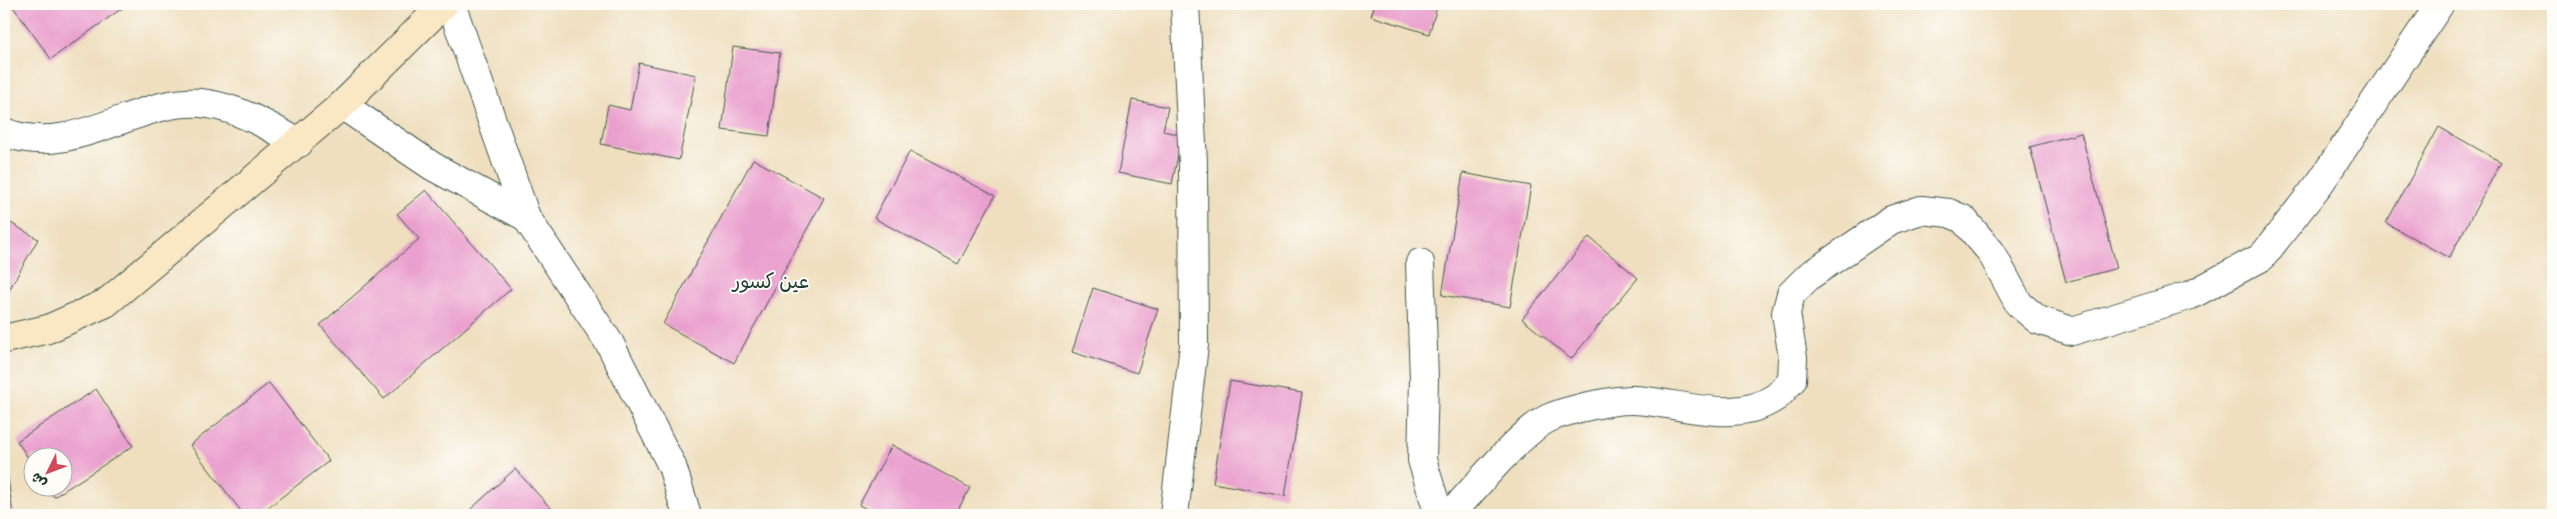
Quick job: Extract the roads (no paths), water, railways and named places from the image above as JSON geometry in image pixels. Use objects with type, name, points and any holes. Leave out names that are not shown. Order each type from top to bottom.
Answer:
[{"type":"main road","points":[[4,339],[48,329],[106,303],[342,105],[444,4]]},
{"type":"street","points":[[452,4],[526,217],[610,344],[672,466],[687,515]]},
{"type":"street","points":[[1174,515],[1194,345],[1193,164],[1185,4]]},
{"type":"street","points":[[1454,515],[1459,506],[1519,442],[1548,418],[1585,407],[1633,400],[1722,412],[1754,407],[1776,397],[1792,380],[1793,358],[1786,313],[1791,294],[1809,276],[1891,220],[1921,210],[1949,213],[1963,219],[1991,252],[2019,304],[2038,320],[2072,331],[2191,295],[2262,257],[2320,182],[2440,4]]},
{"type":"street","points":[[4,132],[17,137],[60,138],[95,131],[177,103],[207,103],[239,111],[299,143]]},
{"type":"street","points":[[342,105],[432,166],[526,217]]},
{"type":"street","points":[[1420,263],[1424,379],[1422,460],[1439,515]]},
{"type":"district","name":"عين كسور","points":[[771,280]]}]
